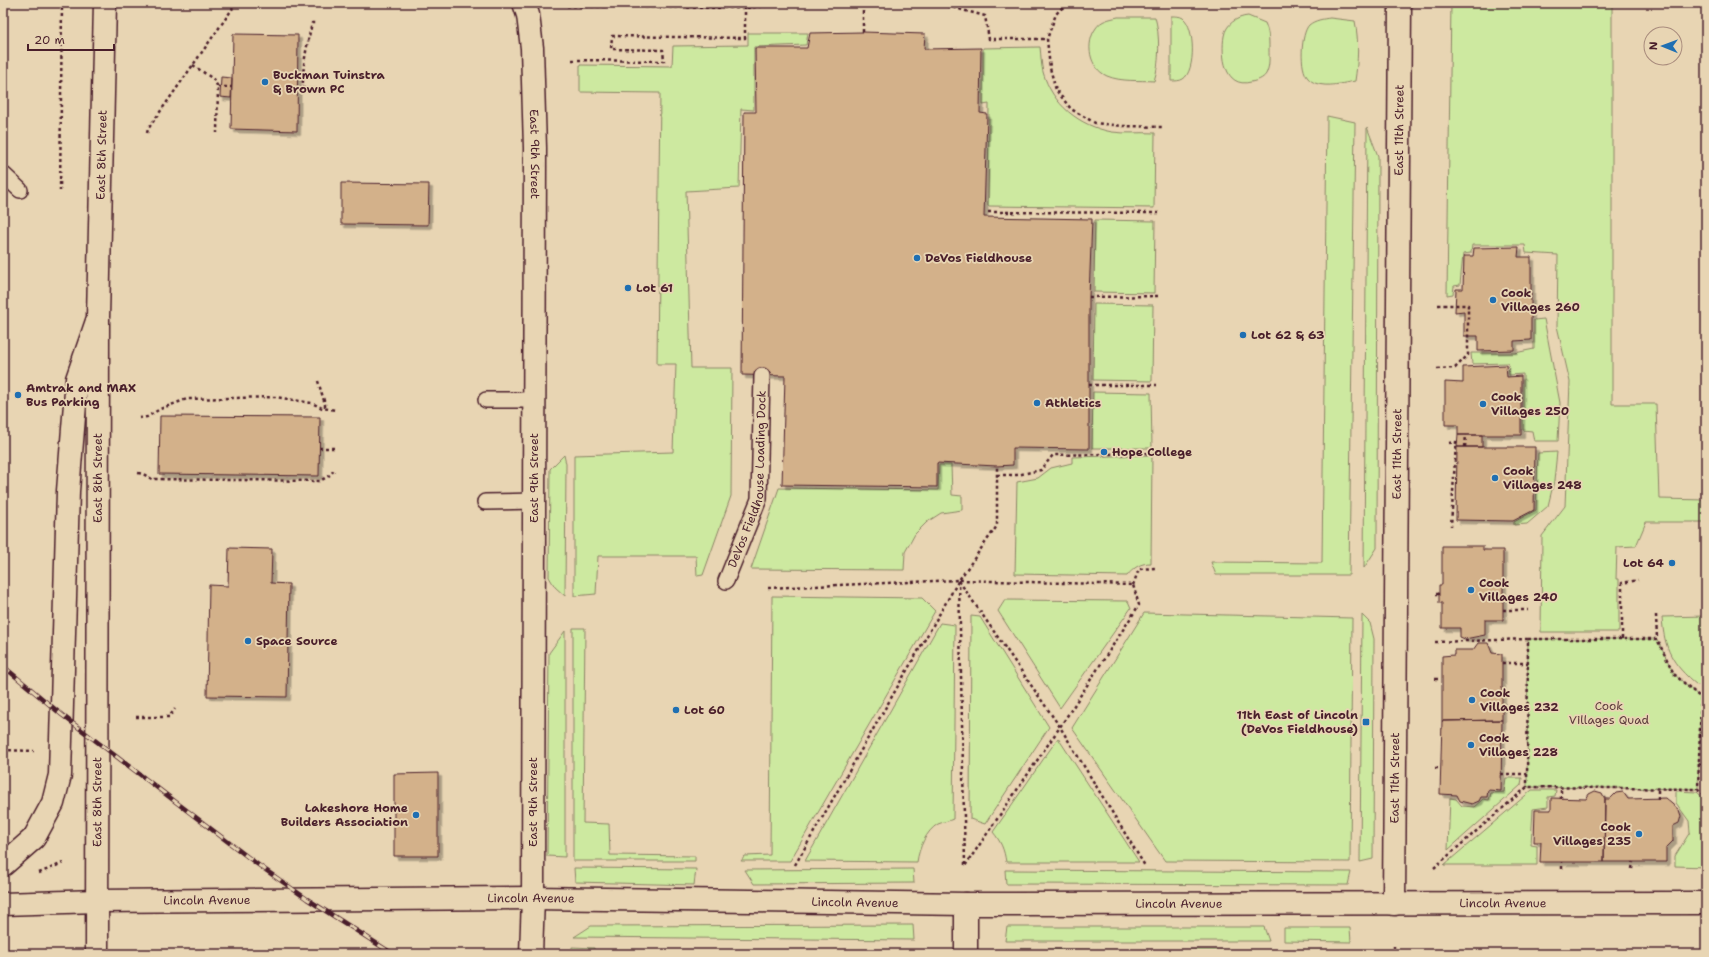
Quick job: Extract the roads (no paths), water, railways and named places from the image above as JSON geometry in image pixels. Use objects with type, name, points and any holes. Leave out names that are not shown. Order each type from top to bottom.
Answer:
[{"type":"main road","name":"East 8th Street","points":[[97,954],[98,318],[105,3]]},
{"type":"main road","name":"East 9th Street","points":[[524,3],[528,15],[532,48],[535,118],[533,898],[531,954]]},
{"type":"main road","name":"East 11th Street","points":[[1394,904],[1400,3]]},
{"type":"main road","points":[[3,865],[34,838],[53,803],[60,775],[68,491],[77,379],[98,318]]},
{"type":"main road","name":"Lincoln Avenue","points":[[3,904],[97,901],[533,898],[966,904],[1706,903]]},
{"type":"main road","points":[[966,904],[966,954]]},
{"type":"lane","points":[[3,174],[20,190]]},
{"type":"lane","name":"DeVos Fieldhouse Loading Dock","points":[[726,581],[759,499],[762,376]]},
{"type":"lane","points":[[486,400],[534,400]]},
{"type":"lane","points":[[486,502],[534,502]]},
{"type":"railway","points":[[3,666],[62,715],[257,864],[307,899],[393,954]]},
{"type":"place","name":"Buckman Tuinstra & Brown PC","points":[[265,82]]},
{"type":"place","name":"DeVos Fieldhouse","points":[[917,258]]},
{"type":"place","name":"Lot 61","points":[[628,288]]},
{"type":"place","name":"Cook Villages 260","points":[[1493,300]]},
{"type":"place","name":"Lot 62 & 63","points":[[1243,335]]},
{"type":"place","name":"Amtrak and MAX Bus Parking","points":[[18,395]]},
{"type":"place","name":"Athletics","points":[[1037,403]]},
{"type":"place","name":"Cook Villages 250","points":[[1483,404]]},
{"type":"place","name":"Hope College","points":[[1104,452]]},
{"type":"place","name":"Cook Villages 248","points":[[1495,478]]},
{"type":"place","name":"Lot 64","points":[[1672,563]]},
{"type":"place","name":"Cook Villages 240","points":[[1471,590]]},
{"type":"place","name":"Space Source","points":[[248,641]]},
{"type":"place","name":"Cook Villages 232","points":[[1472,700]]},
{"type":"place","name":"Lot 60","points":[[676,710]]},
{"type":"place","name":"11th East of Lincoln (DeVos Fieldhouse)","points":[[1366,722]]},
{"type":"place","name":"Cook Villages 228","points":[[1471,745]]},
{"type":"place","name":"Lakeshore Home Builders Association","points":[[416,815]]},
{"type":"place","name":"Cook Villages 235","points":[[1639,834]]},
{"type":"park label","name":"Cook Villages Quad","points":[[1609,713]]}]
